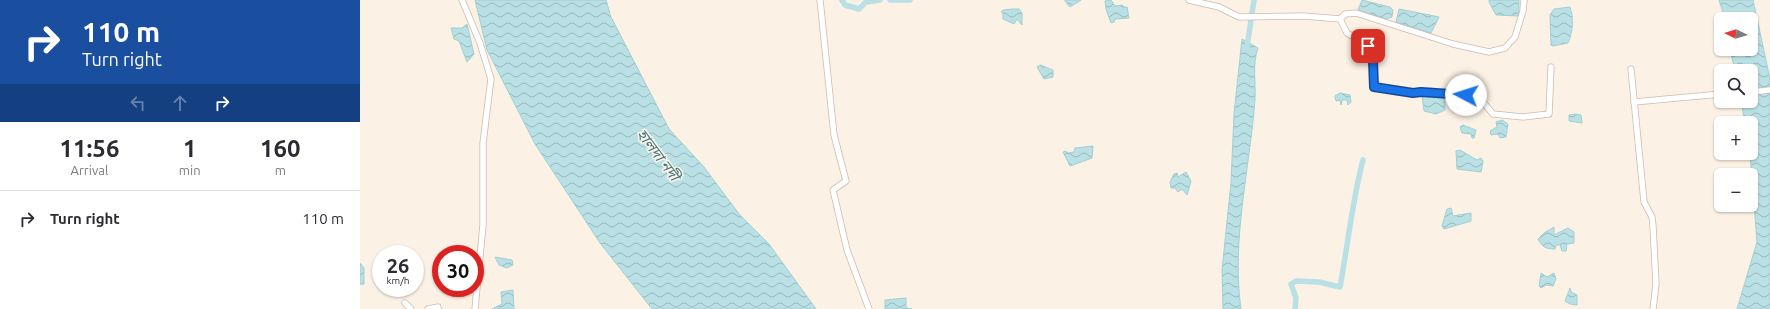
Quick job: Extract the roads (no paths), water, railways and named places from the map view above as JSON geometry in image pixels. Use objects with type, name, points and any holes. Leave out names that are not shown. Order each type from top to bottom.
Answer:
[{"type":"street","points":[[462,0],[480,43],[491,79],[483,143],[483,225],[474,309]]},
{"type":"street","points":[[820,0],[834,135],[846,181],[833,190],[847,250],[868,309]]},
{"type":"street","points":[[1189,0],[1219,7],[1239,17],[1266,16],[1340,19],[1345,14],[1356,13],[1453,44],[1489,52],[1505,48],[1515,37],[1523,11],[1524,0]]},
{"type":"street","points":[[1340,19],[1347,33],[1358,42],[1368,46],[1373,61],[1374,87],[1413,93],[1421,92],[1478,96],[1493,114],[1523,117],[1549,114],[1551,67]]},
{"type":"street","points":[[1631,69],[1644,202],[1652,217],[1653,226],[1656,284],[1653,309]]},
{"type":"street","points":[[1758,91],[1770,90]]},
{"type":"street","points":[[1634,102],[1714,95]]},
{"type":"street","points":[[405,304],[411,309]]},
{"type":"street","points":[[428,309],[438,306],[438,309]]},
{"type":"water","name":"হালদা নদী","points":[[475,0],[606,0],[611,17],[669,129],[704,167],[739,214],[769,244],[816,309],[652,309],[600,243],[535,144],[487,50]]},
{"type":"water","points":[[1065,0],[1081,0],[1070,7],[1065,1]]},
{"type":"water","points":[[1111,0],[1115,6],[1122,5],[1127,7],[1129,18],[1115,19],[1114,22],[1111,23],[1105,1]]},
{"type":"water","points":[[1362,0],[1390,7],[1393,10],[1392,17],[1386,19],[1358,10]]},
{"type":"water","points":[[1489,0],[1519,0],[1519,16],[1496,15]]},
{"type":"water","points":[[1719,0],[1753,0],[1756,12],[1723,12]]},
{"type":"water","points":[[1570,7],[1572,25],[1568,43],[1553,46],[1551,45],[1550,15],[1554,9]]},
{"type":"water","points":[[1019,9],[1022,13],[1022,25],[1017,19],[1014,24],[1003,19],[1003,13],[1001,12],[1003,10]]},
{"type":"water","points":[[1399,9],[1439,17],[1431,33],[1396,22]]},
{"type":"water","points":[[1758,23],[1770,79],[1770,309],[1737,309],[1757,242],[1755,212],[1758,212],[1758,168],[1751,168],[1751,160],[1758,160],[1758,116],[1744,116],[1742,108],[1758,108],[1758,64],[1733,64],[1732,56],[1758,56]]},
{"type":"water","points":[[467,24],[474,54],[467,62],[459,41],[454,39],[451,28],[462,28]]},
{"type":"water","points":[[1242,39],[1258,48],[1255,67],[1253,125],[1242,204],[1238,257],[1241,309],[1223,309],[1222,270],[1231,183],[1234,114]]},
{"type":"water","points":[[1040,65],[1053,70],[1053,77],[1044,79],[1037,67]]},
{"type":"water","points":[[1340,93],[1350,95],[1351,102],[1348,105],[1347,100],[1342,100],[1341,105],[1340,100],[1336,101],[1335,96]]},
{"type":"water","points":[[1428,93],[1445,98],[1445,110],[1436,114],[1424,111],[1422,95]]},
{"type":"water","points":[[1569,115],[1581,115],[1582,123],[1569,121]]},
{"type":"water","points":[[1502,120],[1508,124],[1506,137],[1500,138],[1498,134],[1491,135],[1490,131],[1497,127],[1496,122]]},
{"type":"water","points":[[1463,125],[1476,130],[1474,138],[1472,138],[1471,134],[1462,133],[1460,127]]},
{"type":"water","points":[[1093,146],[1092,158],[1070,166],[1063,152],[1074,152],[1075,148]]},
{"type":"water","points":[[1460,150],[1477,160],[1481,158],[1483,161],[1481,172],[1457,169],[1456,151]]},
{"type":"water","points":[[1186,172],[1191,181],[1187,195],[1182,189],[1178,192],[1175,188],[1171,188],[1170,182],[1174,174],[1177,173],[1178,177]]},
{"type":"water","points":[[1451,208],[1453,216],[1471,213],[1471,221],[1444,229],[1442,226],[1447,209]]},
{"type":"water","points":[[1554,227],[1554,235],[1568,228],[1574,232],[1574,243],[1567,244],[1566,251],[1562,251],[1560,245],[1556,245],[1555,249],[1549,249],[1543,246],[1538,239]]},
{"type":"water","points":[[495,257],[512,260],[513,265],[507,268],[499,265]]},
{"type":"water","points":[[360,263],[364,268],[364,284],[360,284]]},
{"type":"water","points":[[1541,273],[1547,277],[1554,273],[1556,279],[1553,286],[1546,285],[1541,288],[1539,286]]},
{"type":"water","points":[[1570,288],[1571,292],[1577,295],[1577,305],[1570,304],[1565,301]]},
{"type":"water","points":[[513,290],[514,309],[492,309],[502,304],[501,292]]},
{"type":"water","points":[[906,298],[906,308],[912,309],[885,309],[885,300]]},
{"type":"waterway","points":[[842,0],[845,5],[859,9],[866,2],[880,0]]},
{"type":"waterway","points":[[890,0],[910,0]]},
{"type":"waterway","points":[[1247,47],[1254,0]]},
{"type":"waterway","points":[[1295,309],[1296,298],[1291,284],[1296,281],[1319,282],[1340,287],[1353,207],[1363,160]]}]
